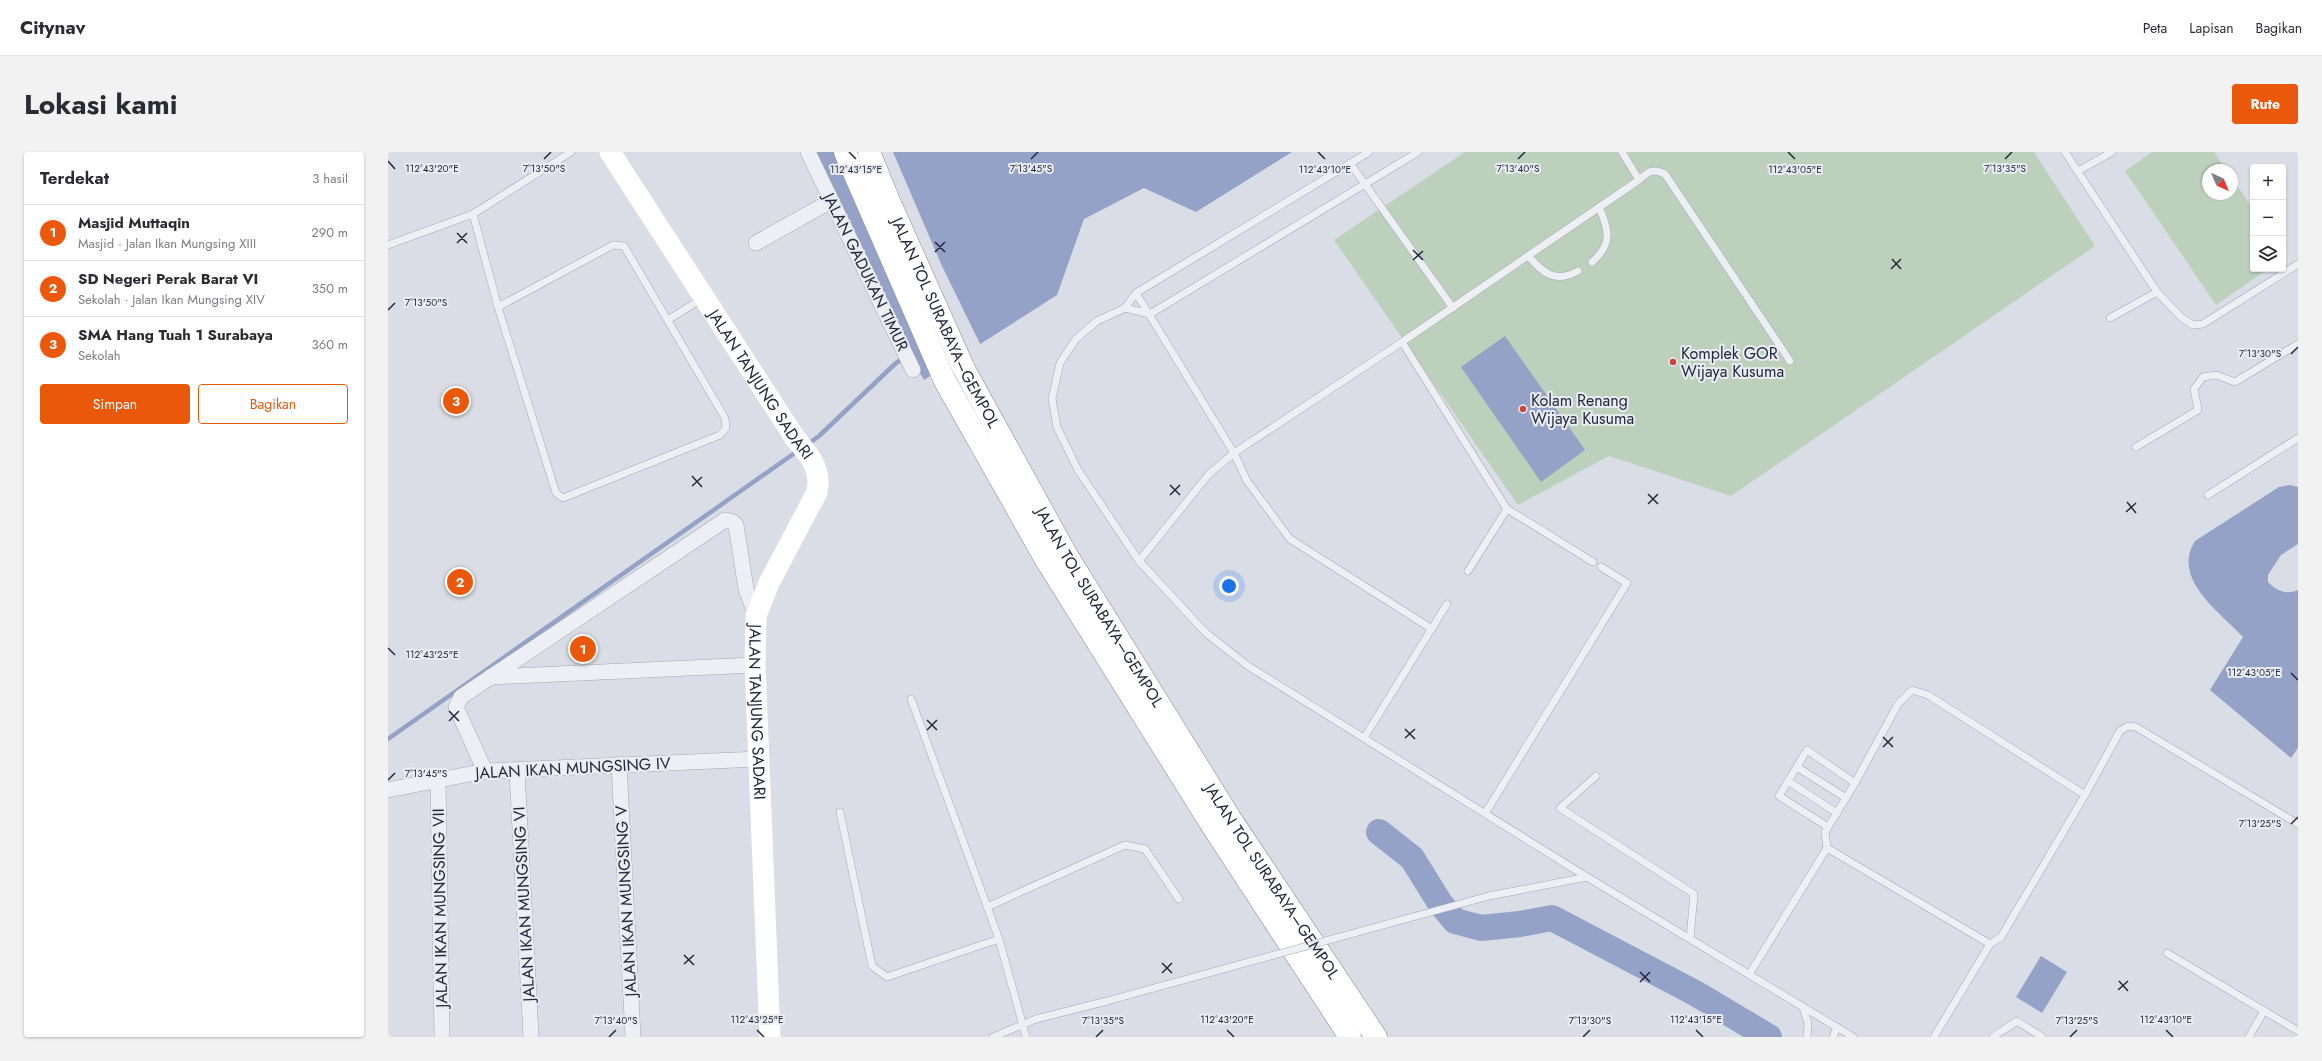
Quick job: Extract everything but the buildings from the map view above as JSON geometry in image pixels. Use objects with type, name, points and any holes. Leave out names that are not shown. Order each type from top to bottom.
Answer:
[{"type":"highway","name":"JALAN TOL SURABAYA–GEMPOL","points":[[845,152],[945,381],[1050,567],[1211,824],[1350,1037]]},
{"type":"highway","name":"JALAN TOL SURABAYA–GEMPOL","points":[[869,152],[889,201],[964,370],[1066,554],[1226,812],[1376,1037]]},
{"type":"street","name":"JALAN TANJUNG SADARI","points":[[610,152],[795,438],[816,467],[819,483],[817,492],[769,583],[756,616],[755,665],[770,1037]]},
{"type":"street","name":"JALAN GADUKAN TIMUR","points":[[808,152],[910,362]]},
{"type":"street","points":[[756,243],[831,201]]},
{"type":"street","points":[[485,771],[456,707],[461,697],[725,520],[733,522],[736,526],[746,589],[756,616]]},
{"type":"street","points":[[489,678],[755,665]]},
{"type":"street","name":"JALAN IKAN MUNGSING IV","points":[[388,790],[485,771],[517,771],[619,764],[759,759]]},
{"type":"street","name":"JALAN IKAN MUNGSING V","points":[[619,764],[633,1037]]},
{"type":"street","name":"JALAN IKAN MUNGSING VI","points":[[517,771],[531,1037]]},
{"type":"street","name":"JALAN IKAN MUNGSING VII","points":[[438,779],[442,1037]]},
{"type":"lane","points":[[388,245],[473,214],[571,152]]},
{"type":"lane","points":[[1369,152],[1136,293],[1125,308],[1098,321],[1076,340],[1060,364],[1052,399],[1057,427],[1078,470],[1139,561],[1206,633],[1248,666],[1486,812],[1588,877],[1750,973],[1853,1037]]},
{"type":"lane","points":[[1125,308],[1150,314],[1366,185],[1418,152]]},
{"type":"lane","points":[[1622,152],[1639,180]]},
{"type":"lane","points":[[2065,152],[2157,292],[2182,318],[2193,325],[2203,324],[2298,264]]},
{"type":"lane","points":[[2078,171],[2112,152]]},
{"type":"lane","points":[[1350,163],[1453,308]]},
{"type":"lane","points":[[1139,561],[1209,474],[1234,453],[1453,308],[1599,208],[1639,180],[1649,171],[1657,170],[1665,174],[1790,361]]},
{"type":"lane","points":[[1592,262],[1602,254],[1607,242],[1607,226],[1599,208]]},
{"type":"lane","points":[[473,214],[498,307],[556,493],[563,498],[720,435],[726,428],[725,418],[624,246],[619,244],[613,245],[498,307]]},
{"type":"lane","points":[[1528,256],[1543,272],[1557,277],[1568,277],[1578,271]]},
{"type":"lane","points":[[2110,318],[2157,292]]},
{"type":"lane","points":[[1136,293],[1234,453],[1247,481],[1290,540],[1432,629]]},
{"type":"lane","points":[[668,320],[704,296]]},
{"type":"lane","points":[[1402,342],[1507,509],[1593,562]]},
{"type":"lane","points":[[2136,447],[2198,410],[2194,389],[2203,377],[2216,376],[2235,382],[2298,344]]},
{"type":"lane","points":[[2208,495],[2298,438]]},
{"type":"lane","points":[[1468,571],[1507,509]]},
{"type":"lane","points":[[1486,812],[1627,583],[1601,567]]},
{"type":"lane","points":[[1364,738],[1447,604]]},
{"type":"lane","points":[[1750,973],[1827,848],[1825,832],[1846,798],[1898,704],[1912,690],[1928,695],[2085,795]]},
{"type":"lane","points":[[911,699],[988,907],[999,940],[1026,1037]]},
{"type":"lane","points":[[1934,1037],[1990,944],[2001,937],[2085,795],[2120,731],[2128,726],[2136,727],[2298,824]]},
{"type":"lane","points":[[1828,827],[1779,796],[1806,750],[1855,782]]},
{"type":"lane","points":[[1797,767],[1846,798]]},
{"type":"lane","points":[[1596,776],[1560,808],[1694,894],[1690,938]]},
{"type":"lane","points":[[1788,781],[1837,813]]},
{"type":"lane","points":[[840,812],[872,966],[876,971],[887,977],[999,940]]},
{"type":"lane","points":[[988,907],[1125,845],[1145,849],[1179,898]]},
{"type":"lane","points":[[1827,848],[1990,944]]},
{"type":"lane","points":[[992,1037],[1023,1024],[1489,896],[1588,877]]},
{"type":"lane","points":[[2167,953],[2298,1031]]},
{"type":"lane","points":[[1803,1007],[1808,1024],[1807,1037]]},
{"type":"lane","points":[[2249,1037],[2264,1011]]},
{"type":"lane","points":[[1993,1037],[2017,1021],[2042,1037]]},
{"type":"lane","points":[[1833,1037],[1837,1027]]},
{"type":"green space","name":"Komplek GOR Wijaya Kusuma","points":[[1465,152],[2034,152],[2095,246],[1731,496],[1609,456],[1518,505],[1334,240]]},
{"type":"green space","points":[[2152,152],[2214,152],[2222,164],[2202,164],[2202,200],[2238,200],[2238,187],[2250,205],[2250,272],[2264,272],[2216,305],[2125,171]]},
{"type":"water","points":[[812,152],[1292,152],[1196,212],[1144,188],[1084,219],[1057,295],[924,380],[909,355]]},
{"type":"water","name":"Kolam Renang Wijaya Kusuma","points":[[1505,336],[1585,450],[1541,482],[1461,367]]},
{"type":"water","points":[[2290,485],[2298,487],[2298,544],[2281,555],[2268,575],[2268,582],[2275,588],[2282,591],[2290,592],[2298,590],[2298,748],[2291,758],[2210,690],[2243,637],[2211,606],[2201,594],[2189,569],[2189,555],[2195,541],[2279,487]]},
{"type":"water","points":[[2041,956],[2067,972],[2042,1013],[2016,997]]},
{"type":"pier","points":[[835,152],[893,152],[942,266],[981,346],[934,373]]},
{"type":"waterway","points":[[807,445],[819,436],[896,363],[904,358]]},
{"type":"waterway","points":[[388,739],[799,450]]},
{"type":"waterway","points":[[1379,832],[1412,858],[1440,903],[1455,921],[1481,928],[1520,924],[1552,918],[1695,993],[1769,1037]]},
{"type":"place","name":"Komplek GOR Wijaya Kusuma","points":[[1673,362]]},
{"type":"place","name":"SMA Hang Tuah 1 Surabaya","points":[[456,401]]},
{"type":"place","name":"Kolam Renang Wijaya Kusuma","points":[[1523,409]]},
{"type":"place","name":"SD Negeri Perak Barat VI","points":[[460,582]]},
{"type":"place","name":"Masjid Muttaqin","points":[[583,649]]}]
